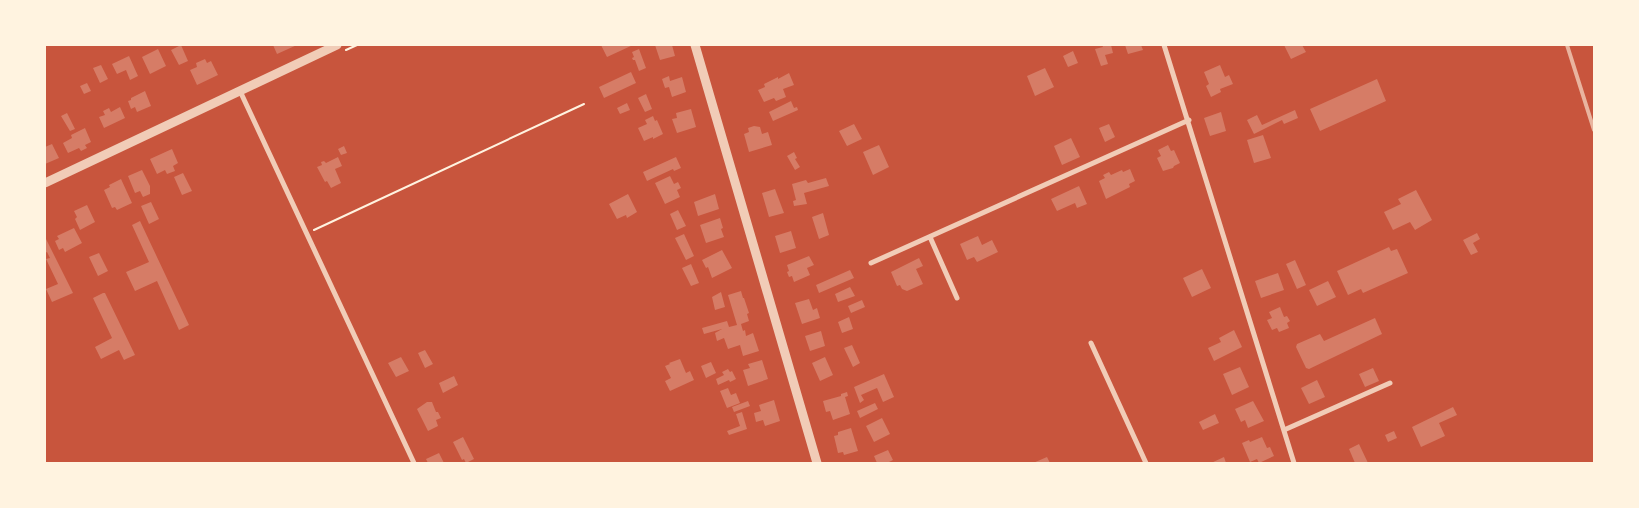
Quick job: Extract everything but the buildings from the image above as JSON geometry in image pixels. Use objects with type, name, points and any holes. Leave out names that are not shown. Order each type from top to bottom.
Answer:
[{"type":"street","points":[[45,183],[337,45]]},
{"type":"street","points":[[695,45],[818,463]]},
{"type":"street","points":[[1164,45],[1189,120],[1294,463]]},
{"type":"street","points":[[240,91],[414,463]]},
{"type":"street","points":[[871,263],[1189,120]]},
{"type":"street","points":[[930,236],[957,298]]},
{"type":"street","points":[[1091,343],[1146,463]]},
{"type":"street","points":[[1284,430],[1390,383]]},
{"type":"path","points":[[306,234],[584,104]]},
{"type":"railway","points":[[1567,45],[1594,130]]}]
